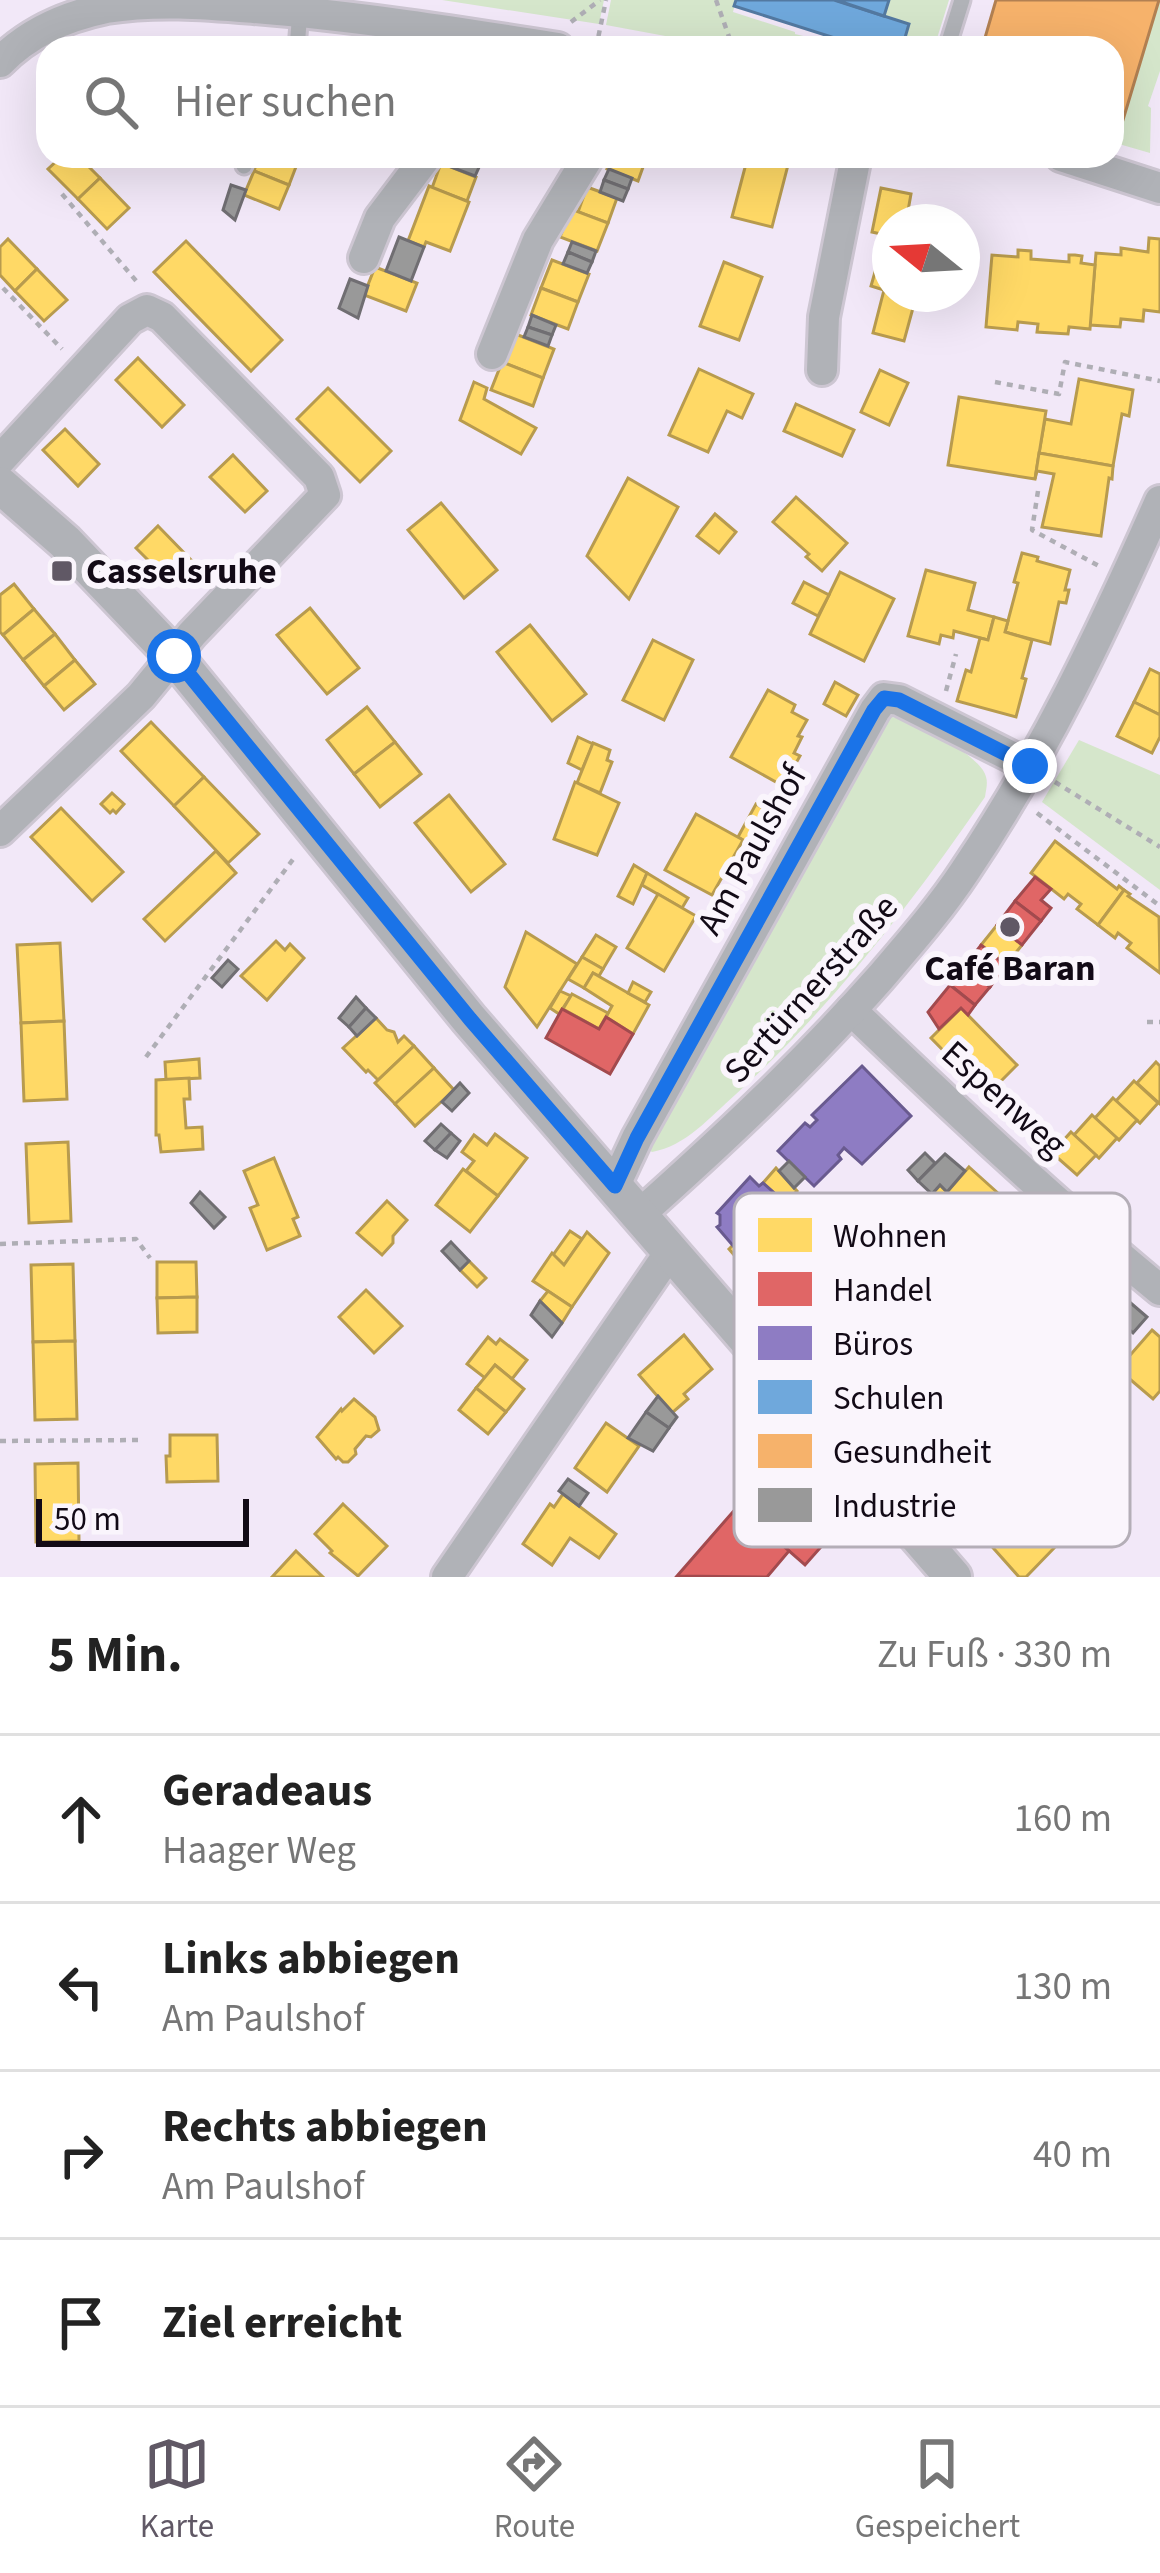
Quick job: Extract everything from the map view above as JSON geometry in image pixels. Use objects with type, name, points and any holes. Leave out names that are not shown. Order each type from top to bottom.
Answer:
[{"type":"street","points":[[0,62],[59,22],[138,2],[376,10],[453,36]]},
{"type":"street","points":[[364,258],[380,218],[418,168]]},
{"type":"street","points":[[492,354],[538,240],[582,168]]},
{"type":"street","points":[[822,370],[824,317],[854,168]]},
{"type":"street","points":[[1098,168],[1160,188]]},
{"type":"street","points":[[0,460],[130,319],[147,310],[162,317],[319,477],[325,495],[141,696],[0,831]]},
{"type":"street","points":[[0,484],[65,542],[174,656],[470,1019],[734,1326]]},
{"type":"street","name":"Sertürnerstraße","points":[[640,1214],[800,1066],[963,874],[1076,685],[1160,501]]},
{"type":"street","name":"Am Paulshof","points":[[615,1186],[637,1138],[884,698],[899,700],[1030,766]]},
{"type":"street","name":"Espenweg","points":[[851,1010],[1050,1193]]},
{"type":"street","points":[[447,1577],[670,1252]]},
{"type":"street","name":"Espenweg","points":[[1130,1263],[1160,1290]]},
{"type":"street","points":[[926,1547],[952,1577]]},
{"type":"lane","points":[[951,36],[962,0]]},
{"type":"lane","points":[[298,36],[301,11]]},
{"type":"path","points":[[598,36],[606,0]]},
{"type":"path","points":[[716,0],[729,36]]},
{"type":"path","points":[[62,194],[145,292],[147,310]]},
{"type":"path","points":[[3,288],[83,371]]},
{"type":"path","points":[[995,382],[1059,394],[1065,362],[1160,381]]},
{"type":"path","points":[[1038,491],[1032,530],[1125,580]]},
{"type":"path","points":[[938,720],[956,654]]},
{"type":"path","points":[[1030,766],[1160,848]]},
{"type":"path","points":[[1013,795],[1160,906]]},
{"type":"path","points":[[146,1057],[316,829]]},
{"type":"path","points":[[1147,1022],[1160,1022]]},
{"type":"path","points":[[0,1244],[136,1239],[150,1258]]},
{"type":"path","points":[[0,1441],[138,1440]]},
{"type":"green space","points":[[442,0],[604,0],[599,24]]},
{"type":"green space","points":[[611,0],[736,0],[733,12],[803,36],[665,36],[606,25]]},
{"type":"green space","points":[[889,0],[949,0],[938,36],[895,36],[884,16]]},
{"type":"green space","points":[[1160,0],[1160,71],[1148,106],[1150,153],[1124,145],[1124,116]]},
{"type":"green space","points":[[886,716],[926,730],[972,758],[986,777],[985,797],[899,915],[805,1026],[697,1130],[652,1152],[645,1147]]},
{"type":"green space","points":[[1079,740],[1160,775],[1160,890],[1042,802]]},
{"type":"building: Wohnen","points":[[90,168],[100,178],[78,199],[48,169]]},
{"type":"building: Wohnen","points":[[255,168],[296,168],[289,185]]},
{"type":"building: Wohnen","points":[[439,168],[476,177],[467,201],[432,188]]},
{"type":"building: Wohnen","points":[[607,168],[643,168],[638,181]]},
{"type":"building: Wohnen","points":[[745,168],[787,168],[772,227],[732,217]]},
{"type":"building: Wohnen","points":[[254,171],[289,185],[279,209],[244,195]]},
{"type":"building: Wohnen","points":[[100,178],[129,208],[107,229],[78,199]]},
{"type":"building: Wohnen","points":[[429,186],[469,202],[450,251],[408,241]]},
{"type":"building: Wohnen","points":[[587,187],[617,198],[608,223],[578,212]]},
{"type":"building: Wohnen","points":[[881,188],[911,194],[909,204],[878,204]]},
{"type":"building: Wohnen","points":[[571,209],[608,223],[597,251],[560,237]]},
{"type":"building: Wohnen","points":[[1149,238],[1160,239],[1160,312],[1144,310],[1143,321],[1121,319],[1120,327],[1090,325],[1096,253],[1121,255],[1121,248],[1148,252]]},
{"type":"building: Wohnen","points":[[8,239],[37,269],[15,291],[0,275],[0,247]]},
{"type":"building: Wohnen","points":[[186,241],[282,340],[251,371],[154,272]]},
{"type":"building: Wohnen","points":[[1018,250],[1031,251],[1031,259],[1069,262],[1069,255],[1082,256],[1081,263],[1095,265],[1090,329],[1069,327],[1068,334],[1037,332],[1038,324],[1018,322],[1017,330],[986,327],[992,255],[1018,257]]},
{"type":"building: Wohnen","points":[[552,260],[589,274],[578,302],[541,288]]},
{"type":"building: Wohnen","points":[[724,262],[762,277],[739,340],[700,326]]},
{"type":"building: Wohnen","points":[[375,267],[417,283],[406,311],[364,295]]},
{"type":"building: Wohnen","points":[[37,269],[67,300],[44,321],[15,291]]},
{"type":"building: Wohnen","points":[[541,288],[578,302],[568,329],[531,315]]},
{"type":"building: Wohnen","points":[[878,312],[912,312],[904,341],[873,333]]},
{"type":"building: Wohnen","points":[[513,333],[554,349],[543,378],[502,362]]},
{"type":"building: Wohnen","points":[[138,358],[184,405],[162,427],[116,380]]},
{"type":"building: Wohnen","points":[[502,362],[543,378],[533,406],[491,390]]},
{"type":"building: Wohnen","points":[[699,369],[753,394],[742,418],[727,411],[708,452],[669,435]]},
{"type":"building: Wohnen","points":[[880,370],[908,383],[889,425],[861,412]]},
{"type":"building: Wohnen","points":[[1079,379],[1133,390],[1129,416],[1122,414],[1113,466],[1039,453],[1045,419],[1071,424]]},
{"type":"building: Wohnen","points":[[474,382],[487,388],[484,399],[536,428],[521,454],[460,420]]},
{"type":"building: Wohnen","points":[[328,388],[391,451],[360,482],[297,419]]},
{"type":"building: Wohnen","points":[[959,397],[1046,411],[1035,479],[948,465]]},
{"type":"building: Wohnen","points":[[796,404],[854,430],[842,456],[784,431]]},
{"type":"building: Wohnen","points":[[65,429],[99,464],[78,486],[43,450]]},
{"type":"building: Wohnen","points":[[1039,453],[1113,466],[1101,536],[1042,527],[1054,474],[1037,471],[1035,479]]},
{"type":"building: Wohnen","points":[[233,455],[267,491],[245,512],[210,477]]},
{"type":"building: Wohnen","points":[[628,478],[678,507],[629,599],[587,556]]},
{"type":"building: Wohnen","points":[[796,497],[847,543],[822,571],[773,522]]},
{"type":"building: Wohnen","points":[[441,503],[497,570],[464,598],[408,530]]},
{"type":"building: Wohnen","points":[[715,514],[736,532],[719,553],[697,536]]},
{"type":"building: Wohnen","points":[[158,526],[193,562],[171,583],[136,548]]},
{"type":"building: Wohnen","points":[[1022,553],[1070,570],[1066,603],[1059,602],[1050,644],[1005,632]]},
{"type":"building: Wohnen","points":[[926,570],[975,583],[968,610],[994,617],[988,640],[954,631],[953,638],[941,635],[939,644],[908,636]]},
{"type":"building: Wohnen","points":[[840,572],[894,599],[864,661],[810,634]]},
{"type":"building: Wohnen","points":[[804,582],[829,595],[818,616],[793,603]]},
{"type":"building: Wohnen","points":[[14,584],[34,609],[3,635],[0,595]]},
{"type":"building: Wohnen","points":[[310,608],[359,668],[327,694],[277,635]]},
{"type":"building: Wohnen","points":[[34,609],[55,634],[23,660],[3,635]]},
{"type":"building: Wohnen","points":[[994,617],[1008,621],[1005,632],[1032,640],[1016,717],[957,701],[980,638],[988,640]]},
{"type":"building: Wohnen","points":[[530,625],[586,694],[552,721],[497,652]]},
{"type":"building: Wohnen","points":[[55,634],[75,660],[44,686],[23,660]]},
{"type":"building: Wohnen","points":[[653,640],[693,660],[664,720],[623,700]]},
{"type":"building: Wohnen","points":[[75,660],[95,684],[64,710],[44,686]]},
{"type":"building: Wohnen","points":[[1150,669],[1160,674],[1160,715],[1134,702]]},
{"type":"building: Wohnen","points":[[835,682],[858,695],[846,716],[824,704]]},
{"type":"building: Wohnen","points":[[768,690],[795,705],[792,712],[807,720],[794,753],[800,756],[783,786],[731,757]]},
{"type":"building: Wohnen","points":[[1134,702],[1160,715],[1160,737],[1152,753],[1117,736]]},
{"type":"building: Wohnen","points":[[367,707],[395,742],[354,774],[327,740]]},
{"type":"building: Wohnen","points":[[151,722],[204,777],[174,806],[121,751]]},
{"type":"building: Wohnen","points":[[578,737],[593,744],[582,770],[568,763]]},
{"type":"building: Wohnen","points":[[395,742],[421,774],[380,807],[354,774]]},
{"type":"building: Wohnen","points":[[593,743],[610,750],[607,760],[612,762],[600,793],[577,783]]},
{"type":"building: Wohnen","points":[[204,777],[259,834],[228,863],[174,806]]},
{"type":"building: Wohnen","points":[[575,782],[619,803],[597,855],[554,839]]},
{"type":"building: Wohnen","points":[[112,793],[124,804],[116,813],[101,804]]},
{"type":"building: Wohnen","points":[[449,795],[505,864],[471,892],[415,823]]},
{"type":"building: Wohnen","points":[[756,804],[780,818],[762,851],[738,837]]},
{"type":"building: Wohnen","points":[[61,808],[123,872],[92,901],[31,837]]},
{"type":"building: Wohnen","points":[[696,814],[743,840],[712,895],[665,870]]},
{"type":"building: Wohnen","points":[[1055,841],[1124,890],[1098,925],[1077,909],[1081,904],[1068,894],[1064,899],[1031,873]]},
{"type":"building: Wohnen","points":[[216,851],[236,873],[165,941],[144,919]]},
{"type":"building: Wohnen","points":[[634,865],[647,873],[633,904],[618,896]]},
{"type":"building: Wohnen","points":[[647,873],[688,898],[682,908],[642,885]]},
{"type":"building: Wohnen","points":[[1124,890],[1159,917],[1160,973],[1127,948],[1131,943],[1098,925]]},
{"type":"building: Wohnen","points":[[658,894],[696,916],[664,971],[627,948]]},
{"type":"building: Wohnen","points":[[997,925],[1022,945],[1006,965],[981,945]]},
{"type":"building: Wohnen","points":[[526,932],[577,964],[537,1027],[505,987]]},
{"type":"building: Wohnen","points":[[596,935],[616,947],[603,969],[582,957]]},
{"type":"building: Wohnen","points":[[276,941],[285,950],[290,944],[304,958],[267,1000],[241,976]]},
{"type":"building: Wohnen","points":[[60,943],[64,1021],[21,1023],[17,945]]},
{"type":"building: Wohnen","points":[[582,957],[603,969],[599,976],[593,973],[584,988],[568,979]]},
{"type":"building: Wohnen","points":[[593,973],[649,1005],[633,1034],[606,1017],[612,1006],[584,988]]},
{"type":"building: Wohnen","points":[[633,982],[651,992],[645,1002],[628,993]]},
{"type":"building: Wohnen","points":[[560,991],[571,996],[559,1014],[550,1008]]},
{"type":"building: Wohnen","points":[[572,994],[608,1013],[599,1029],[563,1009]]},
{"type":"building: Wohnen","points":[[961,1008],[1017,1065],[987,1095],[931,1038]]},
{"type":"building: Wohnen","points":[[376,1018],[394,1032],[398,1042],[404,1036],[414,1046],[378,1080],[343,1048]]},
{"type":"building: Wohnen","points":[[64,1021],[67,1099],[24,1101],[21,1023]]},
{"type":"building: Wohnen","points":[[414,1046],[434,1068],[395,1104],[375,1083]]},
{"type":"building: Wohnen","points":[[199,1059],[200,1078],[166,1080],[165,1062]]},
{"type":"building: Wohnen","points":[[1156,1062],[1160,1066],[1160,1104],[1137,1083]]},
{"type":"building: Wohnen","points":[[434,1068],[454,1090],[415,1126],[395,1104]]},
{"type":"building: Wohnen","points":[[189,1078],[190,1099],[184,1099],[186,1128],[202,1127],[203,1149],[161,1152],[156,1135],[156,1080]]},
{"type":"building: Wohnen","points":[[1134,1081],[1158,1103],[1140,1123],[1116,1101]]},
{"type":"building: Wohnen","points":[[1113,1098],[1137,1120],[1119,1140],[1095,1118]]},
{"type":"building: Wohnen","points":[[1092,1115],[1117,1138],[1099,1158],[1074,1135]]},
{"type":"building: Wohnen","points":[[1071,1132],[1096,1155],[1077,1175],[1052,1153]]},
{"type":"building: Wohnen","points":[[495,1134],[527,1158],[498,1196],[466,1171],[474,1161],[462,1152],[474,1135],[487,1145]]},
{"type":"building: Wohnen","points":[[68,1142],[71,1221],[29,1223],[26,1144]]},
{"type":"building: Wohnen","points":[[274,1158],[298,1217],[293,1219],[300,1236],[267,1250],[250,1208],[258,1205],[244,1171]]},
{"type":"building: Wohnen","points":[[969,1167],[998,1193],[933,1193],[940,1185],[947,1192]]},
{"type":"building: Wohnen","points":[[776,1168],[797,1191],[774,1193],[763,1183]]},
{"type":"building: Wohnen","points":[[463,1169],[498,1196],[470,1232],[436,1205]]},
{"type":"building: Wohnen","points":[[387,1201],[407,1220],[382,1255],[357,1233]]},
{"type":"building: Wohnen","points":[[570,1231],[582,1239],[564,1265],[553,1255]]},
{"type":"building: Wohnen","points":[[587,1232],[609,1253],[572,1307],[533,1281],[552,1253],[564,1265]]},
{"type":"building: Wohnen","points":[[469,1261],[486,1278],[477,1287],[460,1270]]},
{"type":"building: Wohnen","points":[[157,1262],[196,1262],[197,1297],[157,1298]]},
{"type":"building: Wohnen","points":[[73,1264],[75,1341],[33,1342],[31,1265]]},
{"type":"building: Wohnen","points":[[366,1290],[402,1326],[374,1353],[339,1317]]},
{"type":"building: Wohnen","points":[[548,1291],[572,1307],[562,1323],[540,1301]]},
{"type":"building: Wohnen","points":[[197,1297],[197,1332],[158,1333],[157,1298]]},
{"type":"building: Wohnen","points":[[1152,1330],[1160,1337],[1160,1391],[1153,1399],[1130,1379],[1130,1355]]},
{"type":"building: Wohnen","points":[[684,1335],[712,1369],[684,1394],[688,1399],[672,1413],[639,1375]]},
{"type":"building: Wohnen","points":[[488,1337],[496,1344],[500,1339],[527,1360],[512,1379],[495,1365],[485,1378],[467,1364]]},
{"type":"building: Wohnen","points":[[75,1341],[77,1419],[35,1420],[33,1342]]},
{"type":"building: Wohnen","points":[[495,1365],[524,1389],[506,1412],[476,1388]]},
{"type":"building: Wohnen","points":[[476,1388],[506,1412],[488,1434],[459,1410]]},
{"type":"building: Wohnen","points":[[354,1399],[375,1417],[379,1430],[366,1436],[356,1454],[343,1462],[317,1437]]},
{"type":"building: Wohnen","points":[[606,1423],[639,1446],[607,1492],[575,1468]]},
{"type":"building: Wohnen","points":[[170,1435],[217,1435],[218,1481],[167,1482]]},
{"type":"building: Wohnen","points":[[78,1463],[79,1541],[36,1542],[35,1464]]},
{"type":"building: Wohnen","points":[[563,1494],[616,1534],[599,1558],[570,1538],[552,1565],[523,1544],[550,1504],[554,1507]]},
{"type":"building: Wohnen","points":[[343,1504],[387,1546],[358,1576],[315,1534]]},
{"type":"building: Wohnen","points":[[992,1547],[1055,1547],[1026,1577],[1019,1577]]},
{"type":"building: Wohnen","points":[[296,1551],[323,1577],[272,1577]]},
{"type":"building: Handel","points":[[1035,877],[1051,889],[1041,900],[1051,908],[1041,921],[1015,901]]},
{"type":"building: Handel","points":[[1015,901],[1041,921],[1022,945],[997,925]]},
{"type":"building: Handel","points":[[981,945],[1006,965],[990,987],[964,967]]},
{"type":"building: Handel","points":[[964,967],[990,987],[975,1005],[950,985]]},
{"type":"building: Handel","points":[[950,985],[975,1005],[968,1015],[961,1008],[939,1029],[928,1012]]},
{"type":"building: Handel","points":[[562,1009],[599,1029],[606,1017],[633,1034],[610,1074],[546,1038]]},
{"type":"building: Handel","points":[[734,1511],[734,1547],[784,1547],[789,1551],[767,1577],[677,1576]]},
{"type":"building: Handel","points":[[785,1547],[821,1547],[805,1565]]},
{"type":"building: Büros","points":[[862,1066],[911,1116],[862,1164],[844,1148],[838,1155],[841,1159],[814,1186],[778,1151],[805,1123],[810,1127],[817,1120],[812,1115]]},
{"type":"building: Büros","points":[[750,1177],[774,1193],[735,1193]]},
{"type":"building: Büros","points":[[734,1194],[734,1247],[717,1227],[717,1213]]},
{"type":"building: Schulen","points":[[736,0],[834,0],[909,24],[906,36],[828,36],[734,6]]},
{"type":"building: Schulen","points":[[836,0],[889,0],[884,16]]},
{"type":"building: Gesundheit","points":[[996,0],[1159,0],[1124,117],[1124,36],[986,36]]},
{"type":"building: Industrie","points":[[454,168],[479,168],[475,176]]},
{"type":"building: Industrie","points":[[609,169],[632,178],[628,189],[604,180]]},
{"type":"building: Industrie","points":[[604,180],[628,189],[623,201],[600,192]]},
{"type":"building: Industrie","points":[[231,185],[246,190],[235,220],[223,210]]},
{"type":"building: Industrie","points":[[399,237],[424,247],[411,281],[386,271]]},
{"type":"building: Industrie","points":[[572,242],[596,251],[592,262],[568,252]]},
{"type":"building: Industrie","points":[[568,252],[592,262],[587,273],[563,264]]},
{"type":"building: Industrie","points":[[350,279],[368,286],[358,318],[339,308]]},
{"type":"building: Industrie","points":[[532,315],[556,325],[552,335],[528,327]]},
{"type":"building: Industrie","points":[[528,327],[552,335],[548,346],[524,337]]},
{"type":"building: Industrie","points":[[228,960],[238,969],[222,987],[212,978]]},
{"type":"building: Industrie","points":[[356,997],[366,1008],[349,1027],[339,1018]]},
{"type":"building: Industrie","points":[[366,1008],[376,1018],[357,1036],[349,1027]]},
{"type":"building: Industrie","points":[[460,1083],[469,1093],[452,1111],[442,1102]]},
{"type":"building: Industrie","points":[[441,1124],[451,1133],[435,1150],[425,1141]]},
{"type":"building: Industrie","points":[[451,1133],[460,1141],[447,1158],[435,1150]]},
{"type":"building: Industrie","points":[[925,1153],[935,1163],[918,1181],[908,1170]]},
{"type":"building: Industrie","points":[[945,1154],[965,1171],[947,1192],[940,1185],[931,1193],[918,1181]]},
{"type":"building: Industrie","points":[[789,1161],[805,1177],[794,1188],[779,1171]]},
{"type":"building: Industrie","points":[[200,1192],[225,1217],[214,1228],[191,1203]]},
{"type":"building: Industrie","points":[[451,1242],[469,1261],[460,1270],[442,1251]]},
{"type":"building: Industrie","points":[[540,1301],[562,1323],[552,1337],[531,1315]]},
{"type":"building: Industrie","points":[[1130,1302],[1147,1317],[1133,1333],[1130,1330]]},
{"type":"building: Industrie","points":[[658,1396],[677,1417],[669,1428],[646,1412]]},
{"type":"building: Industrie","points":[[646,1412],[669,1428],[653,1451],[628,1438]]},
{"type":"building: Industrie","points":[[568,1479],[588,1493],[579,1506],[559,1491]]},
{"type":"place","name":"Casselsruhe","points":[[62,571]]},
{"type":"place","name":"Café Baran","points":[[1010,927]]},
{"type":"route","points":[[174,656],[470,1019],[615,1186],[637,1138],[884,698],[899,700],[1030,766]]}]
